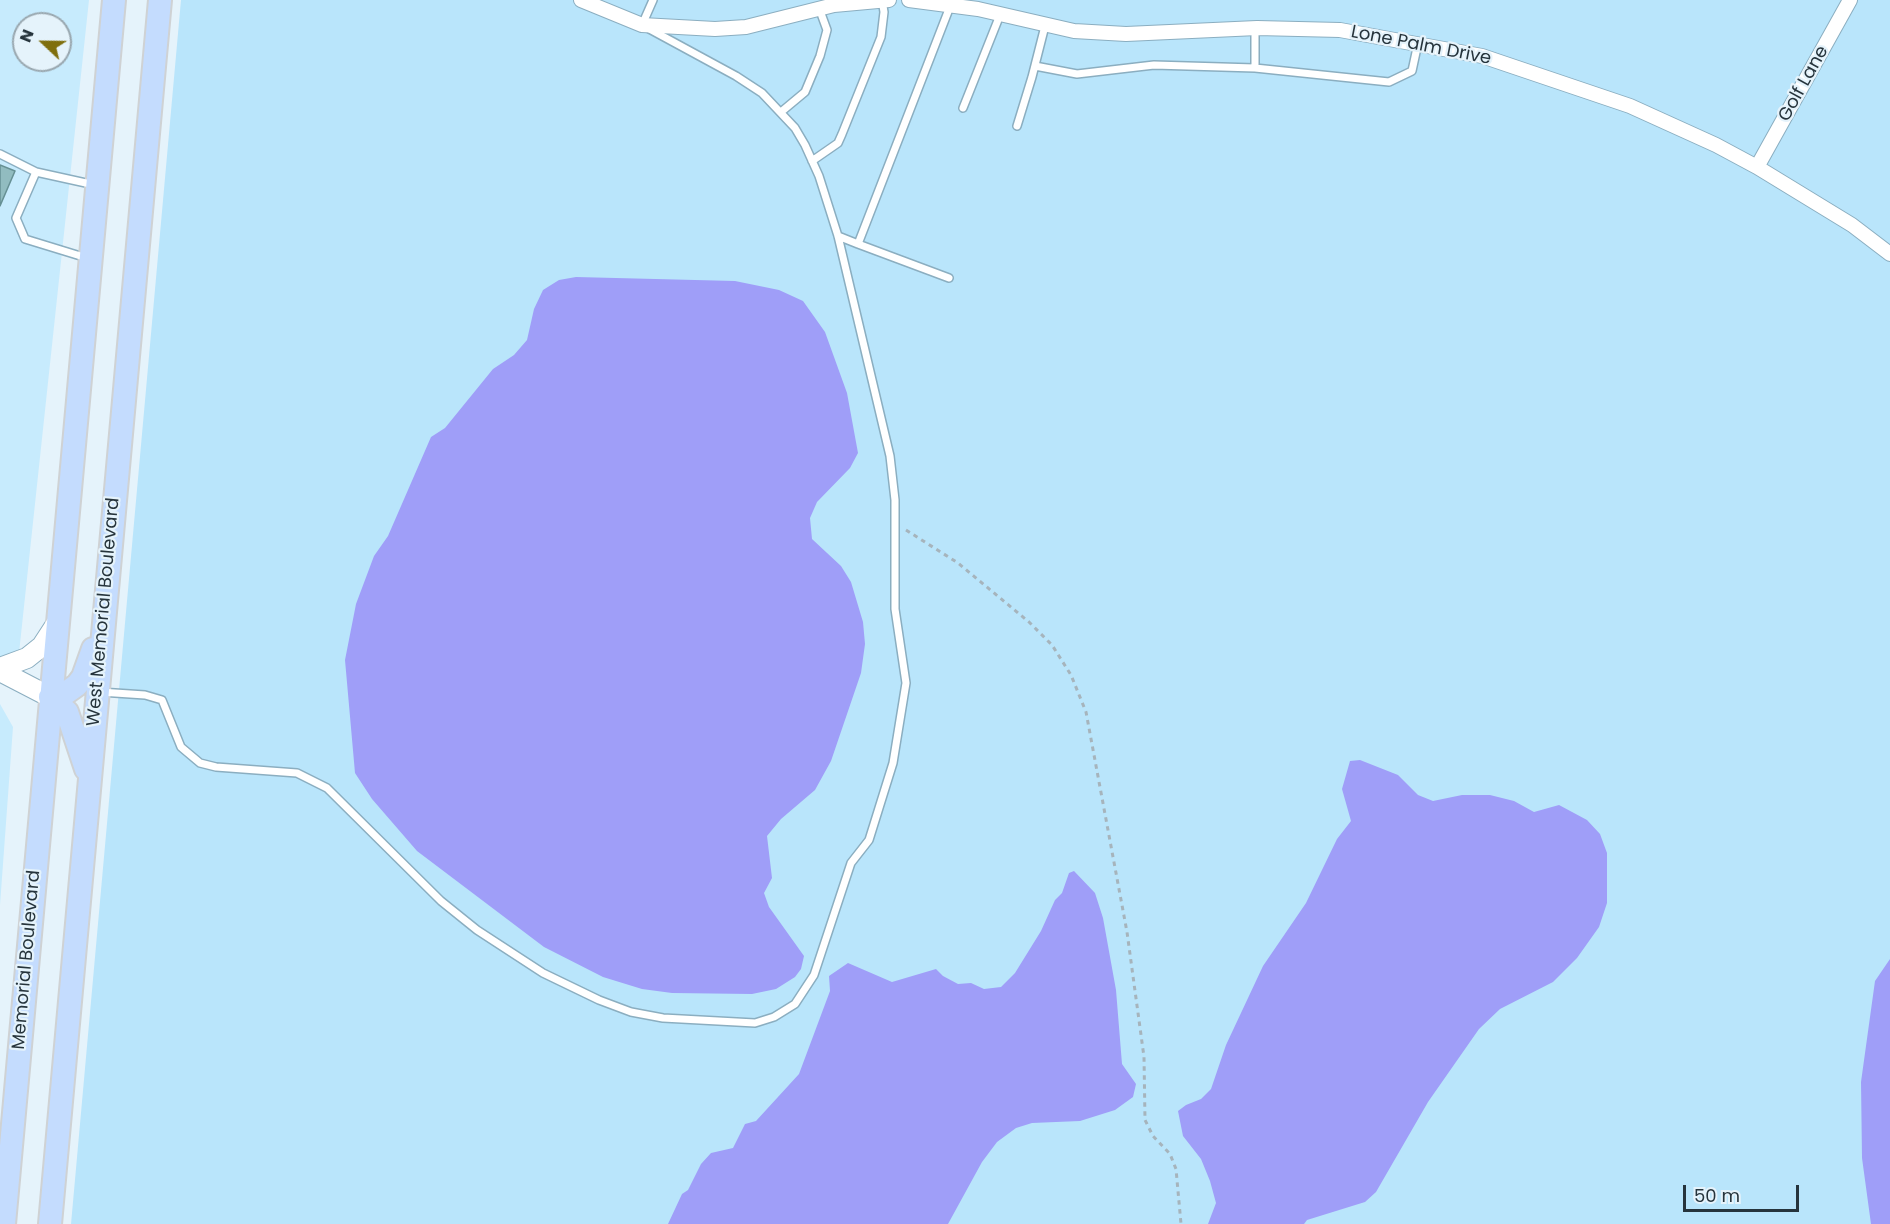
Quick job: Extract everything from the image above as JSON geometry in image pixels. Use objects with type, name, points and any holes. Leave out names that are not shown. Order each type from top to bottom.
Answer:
[{"type":"main road","points":[[50,697],[114,0]]},
{"type":"main road","name":"West Memorial Boulevard","points":[[50,1224],[159,0]]},
{"type":"main road","points":[[50,697],[63,695],[76,685],[86,670],[89,653],[101,641]]},
{"type":"main road","points":[[50,697],[67,712],[89,782]]},
{"type":"main road","name":"Memorial Boulevard","points":[[4,1224],[50,697]]},
{"type":"street","points":[[581,0],[642,25],[715,29],[746,27],[819,8],[889,0]]},
{"type":"street","name":"Lone Palm Drive","points":[[909,0],[951,4],[1074,31],[1126,34],[1255,28],[1340,30],[1482,56],[1595,93],[1716,145],[1758,167],[1852,225],[1890,254]]},
{"type":"street","name":"Golf Lane","points":[[1758,167],[1850,0]]},
{"type":"street","points":[[0,669],[27,658],[42,646],[57,623]]},
{"type":"street","points":[[0,669],[50,697]]},
{"type":"lane","points":[[98,692],[145,694],[162,700],[181,747],[200,763],[216,767],[297,773],[327,788],[441,901],[510,952],[573,989],[631,1012],[663,1018],[755,1023],[774,1017],[790,1008],[811,981],[851,863],[870,840],[893,763],[906,683],[895,609],[895,523],[890,456],[838,236],[812,161],[795,128],[762,93],[736,76],[642,25],[653,0]]},
{"type":"lane","points":[[812,161],[838,143],[842,134],[881,37],[884,12],[882,0]]},
{"type":"lane","points":[[858,244],[951,4]]},
{"type":"lane","points":[[781,112],[805,92],[820,56],[827,30],[819,8]]},
{"type":"lane","points":[[963,108],[1000,15]]},
{"type":"lane","points":[[1017,126],[1045,26]]},
{"type":"lane","points":[[1255,28],[1255,68]]},
{"type":"lane","points":[[1035,66],[1077,74],[1154,65],[1255,68],[1389,82],[1412,71],[1418,43]]},
{"type":"lane","points":[[0,154],[36,172],[97,186]]},
{"type":"lane","points":[[36,172],[16,218],[25,239],[89,258]]},
{"type":"lane","points":[[838,236],[949,278]]},
{"type":"path","points":[[895,523],[958,562],[993,590],[1052,645],[1071,675],[1086,712],[1116,866],[1144,1057],[1145,1120],[1154,1136],[1170,1154],[1176,1169],[1181,1224]]},
{"type":"shaded area","points":[[0,0],[89,0],[19,653],[0,659]]},
{"type":"shaded area","points":[[181,0],[1890,0],[1890,1224],[71,1224]]},
{"type":"shaded area","points":[[576,277],[735,281],[779,290],[803,301],[825,332],[847,393],[858,453],[850,468],[817,502],[810,518],[812,539],[841,566],[851,582],[863,622],[865,644],[861,673],[831,761],[815,790],[781,819],[767,836],[772,878],[764,893],[769,907],[804,956],[801,969],[795,977],[776,989],[752,994],[672,993],[642,989],[603,977],[544,947],[417,851],[372,799],[355,773],[345,660],[356,604],[374,556],[388,536],[431,437],[445,428],[493,369],[514,355],[527,340],[534,309],[543,290],[559,280]]},
{"type":"shaded area","points":[[0,704],[13,727],[0,905]]},
{"type":"shaded area","points":[[1360,760],[1398,775],[1418,795],[1433,801],[1462,795],[1490,795],[1514,801],[1534,812],[1559,805],[1587,820],[1600,834],[1607,853],[1607,903],[1599,927],[1577,958],[1553,982],[1500,1009],[1479,1029],[1428,1102],[1376,1192],[1365,1202],[1307,1220],[1304,1224],[1208,1224],[1216,1203],[1201,1159],[1183,1136],[1178,1111],[1201,1099],[1211,1089],[1226,1045],[1263,966],[1306,903],[1337,839],[1351,821],[1342,789],[1350,761]]},
{"type":"shaded area","points":[[1074,871],[1095,893],[1103,918],[1116,990],[1122,1064],[1136,1084],[1133,1097],[1115,1110],[1080,1121],[1032,1123],[1016,1128],[997,1142],[982,1162],[948,1224],[668,1224],[682,1194],[688,1190],[701,1164],[711,1153],[733,1148],[745,1124],[756,1121],[799,1074],[830,991],[829,976],[848,963],[892,982],[936,969],[943,976],[958,984],[971,983],[984,989],[1001,987],[1015,973],[1041,931],[1055,900],[1062,893],[1069,873]]},
{"type":"shaded area","points":[[1890,959],[1890,1224],[1871,1224],[1862,1158],[1861,1082],[1875,981]]},
{"type":"building","points":[[0,165],[15,171],[0,206]]}]
